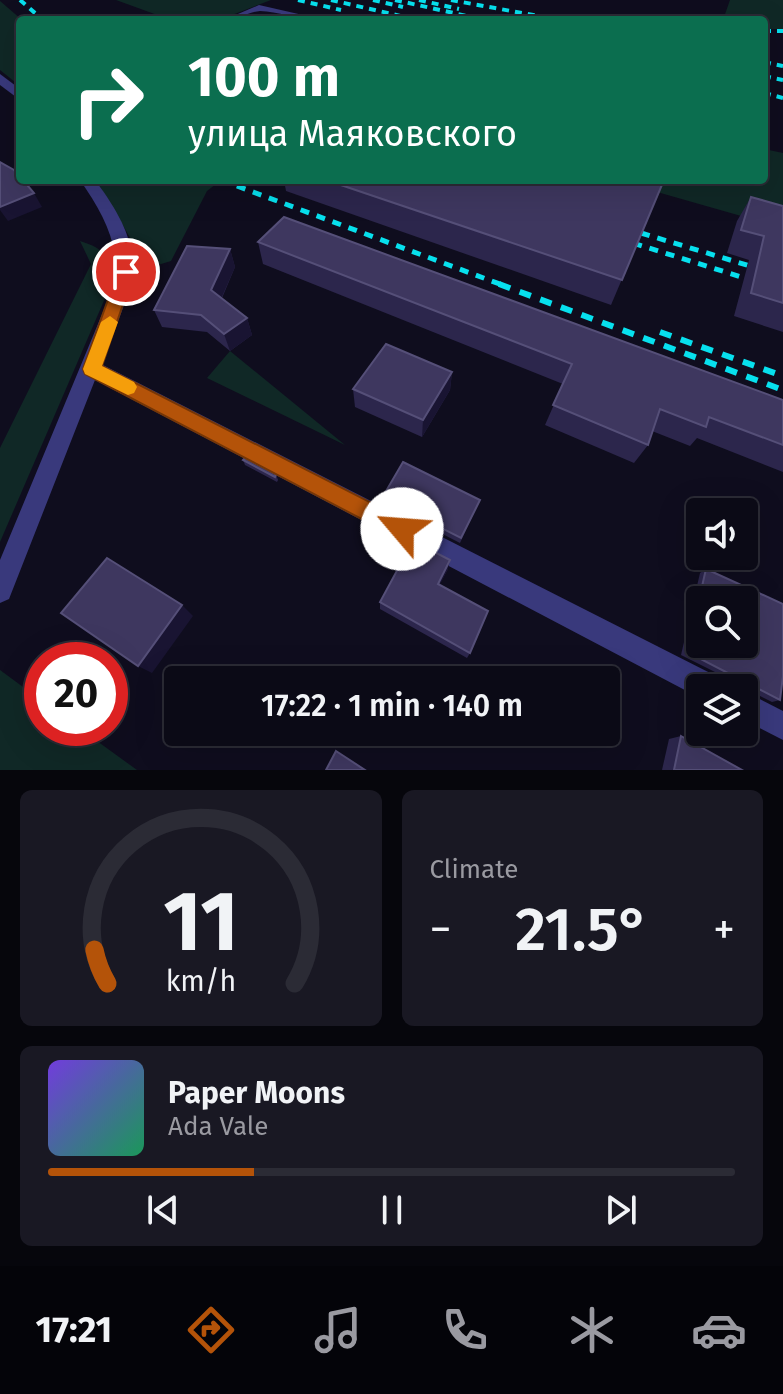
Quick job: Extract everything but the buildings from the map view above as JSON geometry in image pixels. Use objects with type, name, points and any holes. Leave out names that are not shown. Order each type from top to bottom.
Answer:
[{"type":"street","points":[[239,16],[259,8],[294,16]]},
{"type":"street","points":[[0,78],[16,92]]},
{"type":"street","points":[[0,590],[92,369],[124,283],[126,262],[112,218],[90,184]]},
{"type":"street","points":[[92,369],[686,676]]},
{"type":"street","points":[[758,713],[783,726]]},
{"type":"green space","points":[[116,0],[271,0],[229,16],[160,16]]},
{"type":"green space","points":[[730,0],[783,0],[783,29],[768,29],[768,16],[724,16]]},
{"type":"green space","points":[[0,1],[17,16],[16,83],[0,70]]},
{"type":"green space","points":[[768,150],[783,153],[783,228],[629,184],[768,184]]},
{"type":"green space","points":[[98,184],[216,184],[207,191],[171,261],[148,268]]},
{"type":"green space","points":[[80,241],[105,255],[111,266],[112,282],[0,542],[0,448],[91,264]]},
{"type":"green space","points":[[230,351],[345,445],[207,378]]},
{"type":"green space","points":[[0,670],[24,688],[24,746],[104,746],[137,770],[0,770]]},
{"type":"railway","points":[[20,0],[38,16]]},
{"type":"railway","points":[[298,0],[341,10]]},
{"type":"railway","points":[[331,0],[401,16]]},
{"type":"railway","points":[[373,0],[403,7]]},
{"type":"railway","points":[[395,0],[467,16]]},
{"type":"railway","points":[[419,0],[459,9]]},
{"type":"railway","points":[[451,0],[538,16]]},
{"type":"railway","points":[[768,31],[783,31]]},
{"type":"railway","points":[[768,63],[783,66]]},
{"type":"railway","points":[[768,77],[783,80]]},
{"type":"railway","points":[[768,94],[783,98]]},
{"type":"railway","points":[[232,184],[505,286]]},
{"type":"railway","points":[[641,233],[783,276]]},
{"type":"railway","points":[[617,238],[770,286]]},
{"type":"railway","points":[[499,284],[783,390]]},
{"type":"railway","points":[[764,284],[783,290]]},
{"type":"railway","points":[[660,332],[783,376]]},
{"type":"slow traffic","points":[[110,322],[92,369],[128,387]]},
{"type":"route","points":[[126,272],[92,369],[402,529]]}]
